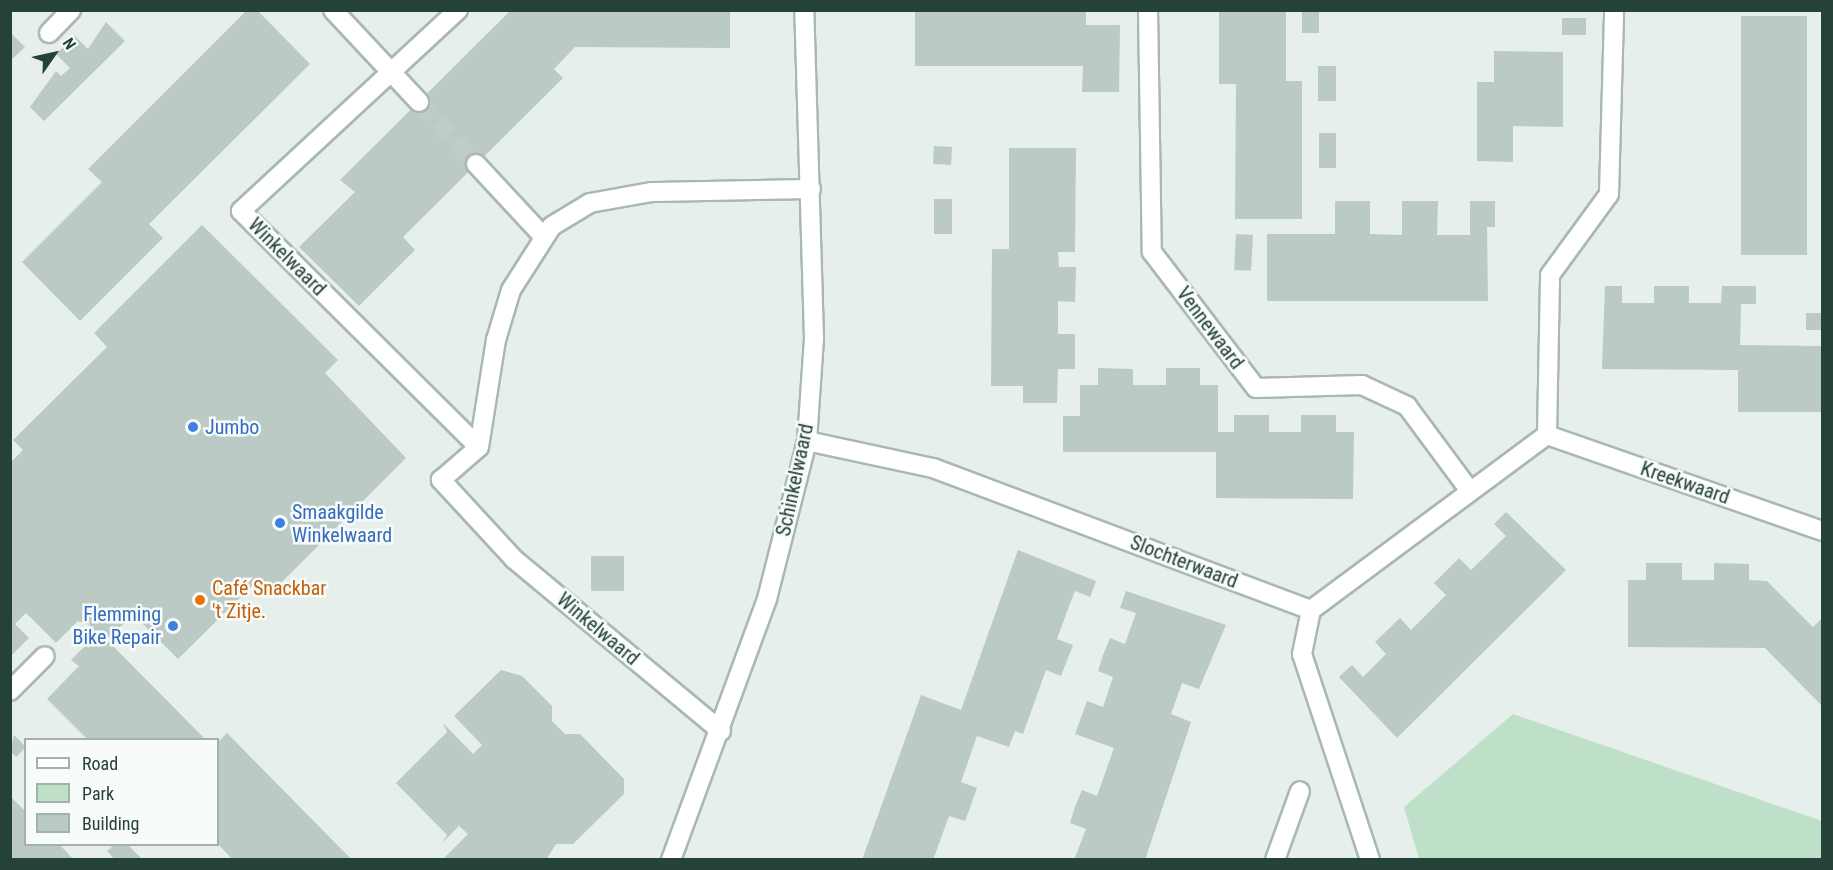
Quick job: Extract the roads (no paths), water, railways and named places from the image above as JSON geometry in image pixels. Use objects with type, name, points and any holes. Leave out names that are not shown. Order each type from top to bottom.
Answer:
[{"type":"street","points":[[49,33],[71,10]]},
{"type":"street","points":[[333,10],[419,102]]},
{"type":"street","name":"Winkelwaard","points":[[458,10],[393,74],[241,211],[479,447],[441,480],[514,559],[721,731]]},
{"type":"street","name":"Schinkelwaard","points":[[672,860],[721,731],[767,599],[807,441],[814,338],[812,189],[804,10]]},
{"type":"street","name":"Vennewaard","points":[[1148,10],[1152,252],[1256,388],[1362,385],[1407,406],[1470,490]]},
{"type":"street","points":[[1370,860],[1302,654],[1311,610],[1547,435],[1550,274],[1610,194],[1614,10]]},
{"type":"street","points":[[476,164],[542,235]]},
{"type":"street","points":[[479,447],[496,340],[511,290],[542,235],[591,203],[652,192],[812,189]]},
{"type":"street","name":"Kreekwaard","points":[[1547,435],[1822,531]]},
{"type":"street","name":"Slochterwaard","points":[[807,441],[933,468],[1311,610]]},
{"type":"street","points":[[10,691],[45,656]]},
{"type":"street","points":[[1275,860],[1300,791]]},
{"type":"tunnel","points":[[419,102],[476,164]]},
{"type":"place","name":"Jumbo","points":[[193,427]]},
{"type":"place","name":"Smaakgilde Winkelwaard","points":[[280,523]]},
{"type":"place","name":"Café Snackbar 't Zitje.","points":[[200,600]]},
{"type":"place","name":"Flemming Bike Repair","points":[[173,626]]}]
